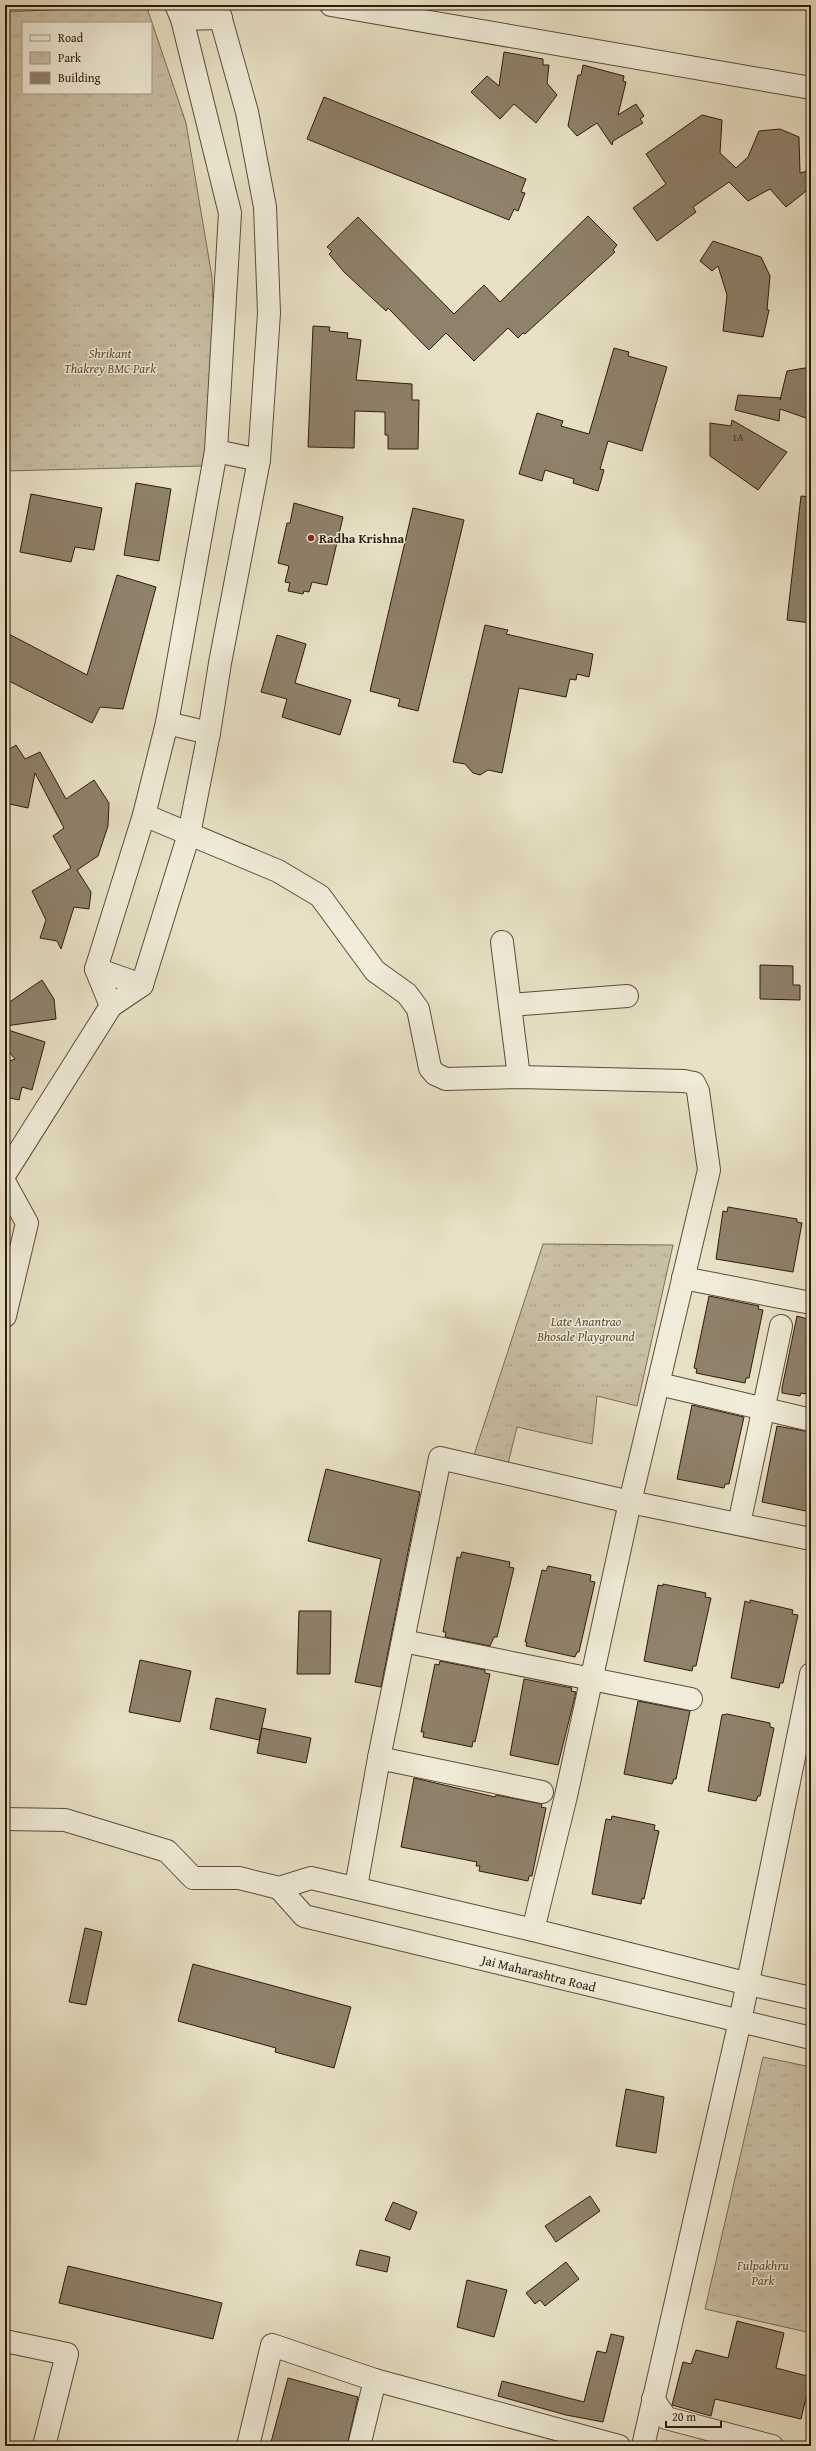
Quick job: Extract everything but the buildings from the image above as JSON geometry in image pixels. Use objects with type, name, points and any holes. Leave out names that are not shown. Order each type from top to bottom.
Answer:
[{"type":"street","points":[[331,5],[811,88]]},
{"type":"street","points":[[5,1174],[111,1006],[142,985],[189,834],[210,733],[220,663],[259,460],[269,313],[265,207],[247,112],[219,12],[179,12],[230,213],[216,451],[167,723],[144,815],[96,969],[111,1006]]},
{"type":"street","points":[[230,213],[265,207]]},
{"type":"street","points":[[216,451],[259,460]]},
{"type":"street","points":[[167,723],[210,733]]},
{"type":"street","points":[[144,815],[278,871],[320,896],[375,971],[407,994],[418,1009],[430,1068],[435,1074],[446,1079],[519,1077],[694,1083],[698,1091],[709,1170],[630,1502],[592,1679],[533,1930]]},
{"type":"street","points":[[502,942],[519,1077]]},
{"type":"street","points":[[96,969],[142,985]]},
{"type":"street","points":[[510,1005],[627,996]]},
{"type":"street","points":[[5,1183],[27,1222],[5,1316]]},
{"type":"street","points":[[683,1278],[811,1303]]},
{"type":"street","points":[[739,1524],[781,1326]]},
{"type":"street","points":[[658,1384],[811,1420]]},
{"type":"street","points":[[356,1887],[379,1758],[440,1458],[630,1502],[811,1539]]},
{"type":"street","points":[[403,1641],[691,1700]]},
{"type":"street","points":[[643,2446],[749,1984],[811,1674]]},
{"type":"street","points":[[379,1758],[542,1792]]},
{"type":"street","points":[[5,1819],[65,1820],[167,1851],[193,1878],[239,1878],[279,1888],[311,1878],[356,1887],[811,1998]]},
{"type":"street","name":"Jai Maharashtra Road","points":[[279,1888],[304,1916],[811,2038]]},
{"type":"street","points":[[5,2341],[67,2354],[44,2446]]},
{"type":"street","points":[[248,2446],[272,2345],[375,2380],[619,2446]]},
{"type":"street","points":[[359,2446],[375,2380]]},
{"type":"street","points":[[653,2399],[666,2418],[772,2446]]},
{"type":"green space","name":"Shrikant Thakrey BMC Park","points":[[146,5],[152,22],[22,22],[22,94],[152,94],[152,23],[186,123],[212,277],[216,387],[204,466],[5,471],[7,12]]},
{"type":"green space","name":"Late Anantrao Bhosale Playground","points":[[543,1244],[673,1245],[637,1406],[597,1396],[592,1444],[517,1427],[507,1468],[472,1461]]},
{"type":"green space","name":"Fulpakhru Park","points":[[763,2057],[811,2067],[811,2333],[705,2309]]},
{"type":"place","name":"Radha Krishna","points":[[311,538]]}]
